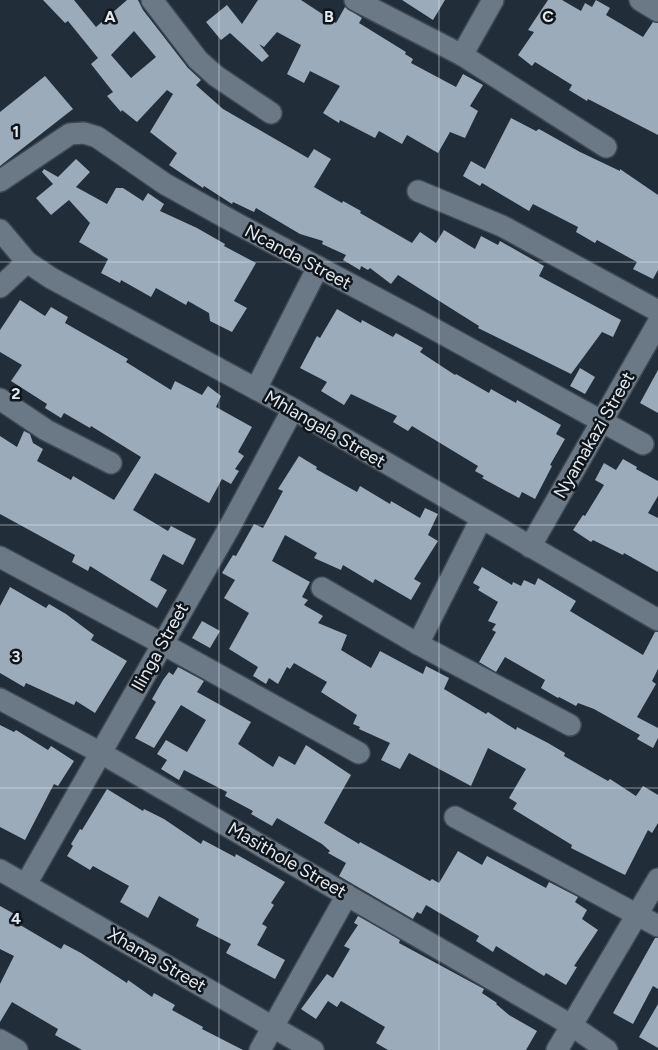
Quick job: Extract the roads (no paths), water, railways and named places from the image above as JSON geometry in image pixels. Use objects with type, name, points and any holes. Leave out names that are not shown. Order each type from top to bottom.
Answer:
[{"type":"street","points":[[152,0],[198,60],[216,76],[271,113]]},
{"type":"street","points":[[356,0],[462,55],[606,147]]},
{"type":"street","points":[[462,55],[493,0]]},
{"type":"street","points":[[640,0],[658,11]]},
{"type":"street","name":"Ncanda Street","points":[[0,182],[70,134],[84,133],[97,138],[122,153],[165,184],[603,420],[643,444]]},
{"type":"street","points":[[418,191],[502,226],[658,311]]},
{"type":"street","name":"Mhlangala Street","points":[[0,230],[27,262],[68,288],[293,409],[658,620]]},
{"type":"street","points":[[0,287],[27,262]]},
{"type":"street","points":[[256,389],[318,267]]},
{"type":"street","name":"Nyamakazi Street","points":[[530,547],[658,322]]},
{"type":"street","points":[[0,399],[46,430],[111,463]]},
{"type":"street","name":"Ilinga Street","points":[[26,884],[161,643],[229,528],[293,409]]},
{"type":"street","points":[[418,644],[481,519]]},
{"type":"street","points":[[0,557],[161,643],[359,753]]},
{"type":"street","points":[[322,588],[418,644],[570,725]]},
{"type":"street","name":"Masithole Street","points":[[0,699],[101,753],[347,895],[571,1025],[607,1050]]},
{"type":"street","points":[[454,816],[658,926]]},
{"type":"street","name":"Xhama Street","points":[[0,870],[313,1050]]},
{"type":"street","points":[[557,1050],[658,879]]},
{"type":"street","points":[[260,1050],[347,895]]},
{"type":"street","points":[[0,1040],[17,1050]]}]
